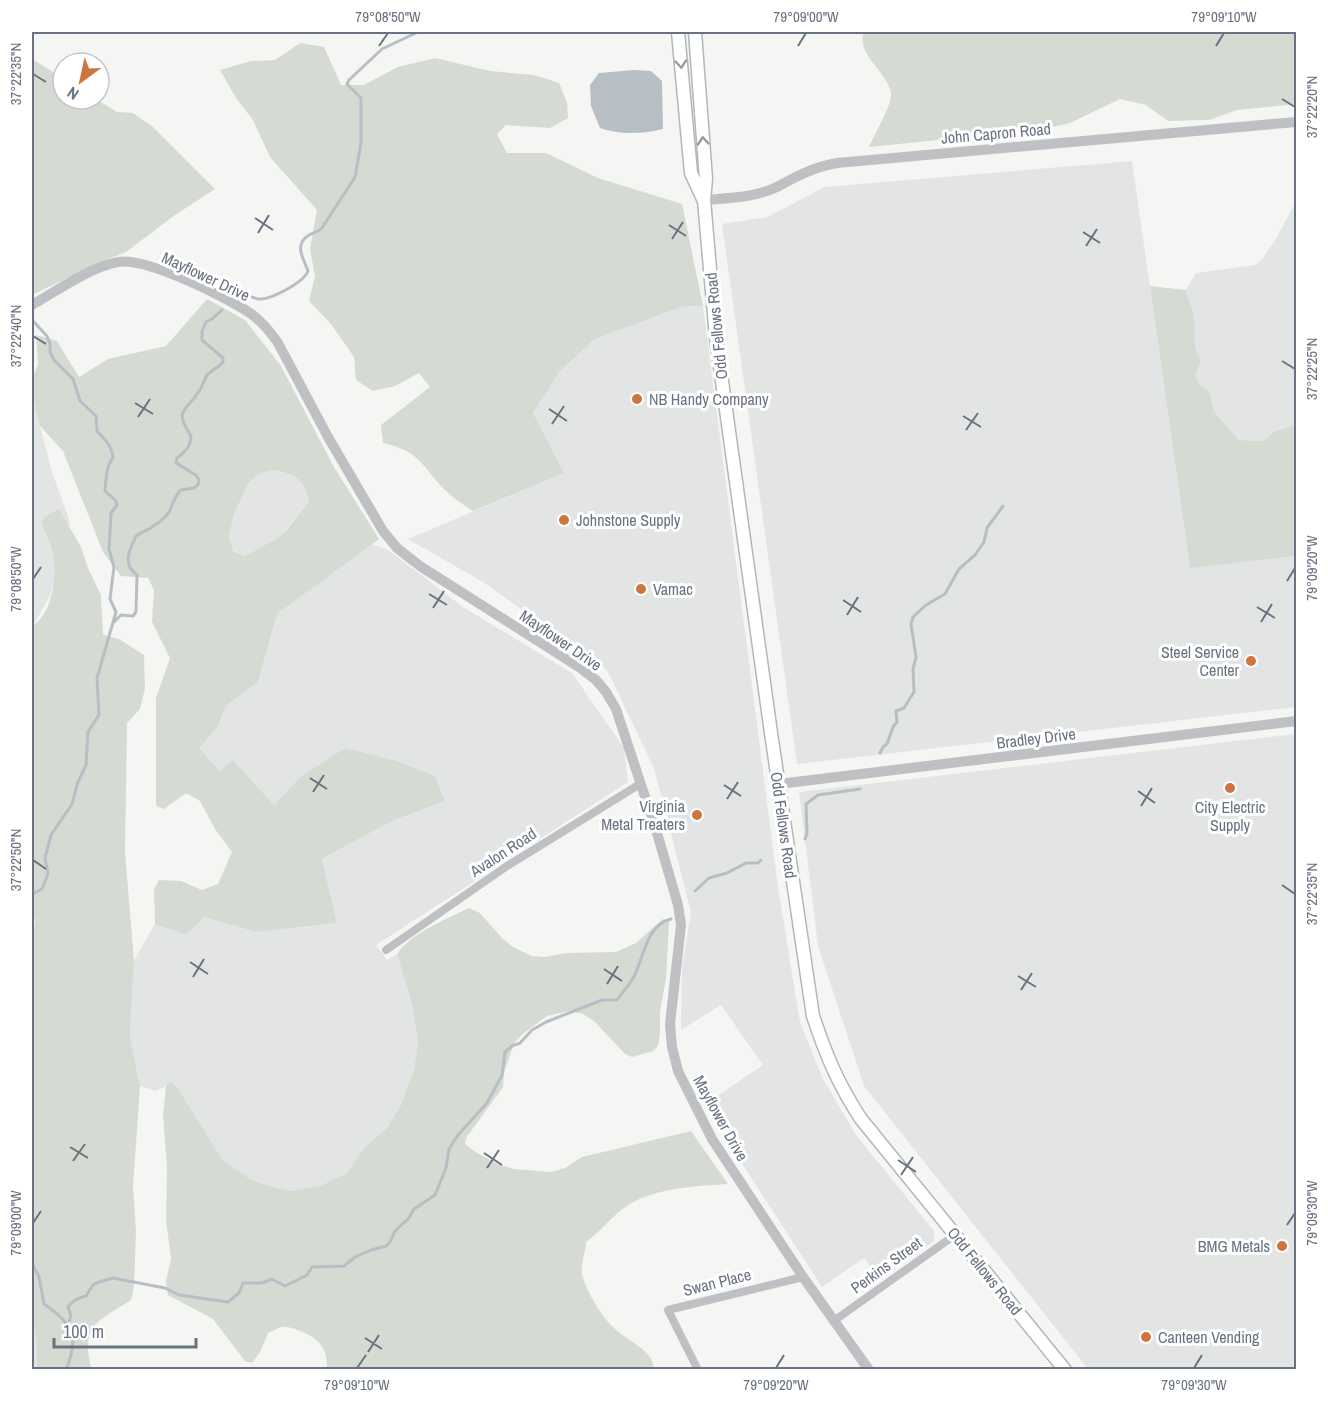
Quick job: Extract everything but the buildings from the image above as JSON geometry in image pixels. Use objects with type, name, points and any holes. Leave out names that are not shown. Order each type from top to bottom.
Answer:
[{"type":"main road","name":"Odd Fellows Road","points":[[678,32],[691,173],[704,200]]},
{"type":"main road","name":"Odd Fellows Road","points":[[695,32],[706,179],[704,200],[716,338],[813,1016],[826,1057],[841,1088],[861,1119],[1065,1370]]},
{"type":"street","name":"John Capron Road","points":[[704,200],[737,198],[763,192],[807,170],[837,163],[1296,122]]},
{"type":"street","name":"Mayflower Drive","points":[[32,305],[101,267],[126,261],[139,263],[180,278],[224,298],[253,315],[269,329],[278,343],[328,437],[383,531],[397,548],[420,566],[579,667],[596,680],[606,692],[616,709],[672,883],[681,924],[670,1024],[672,1047],[678,1071],[712,1139],[803,1277],[869,1370]]},
{"type":"street","name":"Bradley Drive","points":[[778,784],[1296,721]]},
{"type":"street","name":"Avalon Road","points":[[386,950],[507,866],[640,784]]},
{"type":"street","name":"Perkins Street","points":[[835,1320],[955,1235]]},
{"type":"street","name":"Swan Place","points":[[698,1370],[668,1310],[803,1277]]},
{"type":"shaded area","points":[[864,32],[1296,32],[1296,104],[1237,110],[1209,120],[1168,121],[1146,105],[1120,99],[1070,123],[1039,130],[869,147],[886,112],[891,94],[885,79],[864,48],[862,40]]},
{"type":"shaded area","points":[[300,43],[324,47],[341,85],[364,85],[398,67],[435,58],[490,71],[534,75],[559,83],[567,103],[568,118],[550,128],[506,125],[497,134],[507,153],[546,153],[598,178],[682,204],[703,306],[684,306],[595,339],[560,371],[533,413],[564,473],[473,511],[449,494],[420,461],[406,451],[383,443],[381,425],[430,387],[419,373],[395,386],[373,391],[356,380],[354,357],[331,324],[309,301],[315,276],[310,249],[317,210],[270,157],[253,120],[236,98],[220,70],[251,61],[275,60]]},
{"type":"shaded area","points":[[32,59],[51,71],[51,111],[111,111],[111,108],[117,112],[133,113],[153,127],[215,189],[175,215],[126,252],[32,295]]},
{"type":"shaded area","points":[[651,71],[662,81],[663,129],[631,133],[600,128],[591,106],[590,85],[599,73]]},
{"type":"shaded area","points":[[1132,161],[1190,567],[1296,556],[1296,707],[797,764],[722,224],[767,217],[825,187]]},
{"type":"shaded area","points":[[1296,201],[1296,425],[1275,431],[1264,441],[1239,440],[1215,413],[1209,391],[1200,385],[1195,377],[1201,361],[1196,354],[1193,338],[1194,318],[1186,290],[1196,273],[1255,265],[1276,239]]},
{"type":"shaded area","points":[[1150,286],[1186,290],[1193,315],[1196,351],[1201,361],[1195,377],[1200,385],[1209,391],[1215,413],[1239,440],[1264,441],[1275,431],[1296,425],[1296,556],[1190,568]]},
{"type":"shaded area","points":[[207,299],[245,320],[281,366],[334,467],[379,539],[277,614],[258,682],[226,706],[218,726],[199,748],[220,771],[233,760],[274,805],[299,778],[345,748],[397,761],[435,776],[445,801],[392,821],[322,859],[337,923],[256,932],[204,917],[186,935],[155,924],[154,889],[159,880],[181,881],[202,890],[218,884],[232,852],[215,829],[200,801],[186,793],[164,809],[156,806],[156,698],[170,658],[152,622],[154,590],[148,578],[121,576],[103,552],[63,451],[40,426],[32,394],[32,380],[38,364],[36,335],[57,341],[79,377],[108,359],[166,346]],"holes":[[[281,471],[298,479],[305,488],[309,501],[287,530],[276,539],[245,556],[233,551],[229,536],[234,514],[249,482],[260,473]]]},
{"type":"shaded area","points":[[684,306],[703,306],[778,887],[800,1022],[822,1077],[856,1135],[934,1231],[934,1241],[880,1280],[864,1258],[822,1287],[704,1105],[763,1065],[721,1005],[681,1030],[682,969],[691,912],[654,768],[607,670],[483,582],[408,539],[564,473],[533,413],[560,371],[595,339]]},
{"type":"shaded area","points":[[32,395],[52,472],[70,522],[50,596],[32,627]]},
{"type":"shaded area","points":[[274,470],[288,472],[298,479],[307,489],[309,501],[276,539],[245,556],[232,550],[229,536],[234,514],[249,482],[260,473]]},
{"type":"shaded area","points":[[59,509],[81,547],[101,595],[103,635],[119,639],[144,655],[145,688],[140,709],[127,723],[125,853],[134,960],[130,1037],[140,1086],[133,1187],[136,1232],[134,1286],[131,1300],[101,1320],[90,1333],[88,1354],[91,1369],[37,1369],[37,1347],[32,1313],[32,971],[35,919],[32,917],[32,626],[45,613],[54,583],[53,553],[41,522]]},
{"type":"shaded area","points":[[371,544],[387,549],[463,607],[572,673],[624,748],[628,782],[376,945],[387,960],[397,954],[412,1004],[418,1041],[410,1085],[387,1128],[365,1147],[347,1173],[320,1186],[291,1191],[250,1179],[222,1159],[171,1081],[155,1091],[140,1086],[130,1037],[134,960],[155,924],[186,935],[203,917],[256,932],[337,923],[322,859],[392,821],[445,801],[434,776],[397,761],[345,749],[299,778],[274,805],[233,760],[220,771],[198,748],[218,726],[226,706],[258,682],[277,614]]},
{"type":"shaded area","points":[[1296,734],[1296,1369],[1088,1369],[864,1086],[818,946],[799,792]]},
{"type":"shaded area","points":[[469,908],[480,913],[513,947],[532,956],[545,957],[566,953],[616,952],[636,943],[663,919],[669,922],[666,978],[660,1012],[658,1046],[653,1051],[632,1057],[625,1054],[595,1022],[583,1014],[569,1011],[547,1016],[514,1043],[504,1073],[503,1087],[466,1138],[465,1144],[500,1165],[514,1169],[551,1172],[565,1168],[582,1157],[691,1131],[728,1184],[674,1189],[635,1201],[619,1212],[586,1242],[582,1263],[584,1281],[599,1310],[618,1332],[644,1350],[654,1369],[327,1369],[324,1350],[317,1341],[307,1334],[284,1327],[268,1333],[260,1352],[252,1363],[245,1361],[213,1319],[168,1295],[166,1281],[171,1259],[166,1220],[167,1167],[163,1116],[166,1086],[171,1081],[176,1086],[222,1159],[250,1179],[291,1191],[320,1186],[347,1173],[365,1147],[387,1128],[401,1105],[414,1070],[418,1041],[412,1004],[397,954],[403,946],[420,933]]},
{"type":"shaded area","points":[[32,1313],[37,1347],[37,1369],[32,1369]]},
{"type":"waterway","points":[[232,293],[239,292],[259,299],[271,297],[286,290],[308,271],[301,252],[302,243],[309,235],[322,228],[355,177],[361,143],[361,98],[347,84],[382,49],[418,32]]},
{"type":"waterway","points":[[114,622],[121,615],[133,616],[136,612],[137,575],[132,571],[128,562],[129,552],[136,536],[166,516],[181,490],[198,485],[199,480],[196,475],[176,463],[177,458],[191,440],[182,415],[208,374],[223,362],[223,358],[202,340],[202,331],[206,322],[222,310]]},
{"type":"waterway","points":[[32,320],[47,336],[54,360],[73,379],[80,401],[96,416],[97,431],[110,446],[113,458],[108,469],[105,491],[116,501],[117,505],[111,513],[109,549],[114,567],[110,599],[116,612],[97,678],[99,715],[88,732],[86,765],[72,804],[51,835],[45,858],[48,874],[42,889],[32,894]]},
{"type":"waterway","points":[[880,753],[887,744],[897,722],[896,711],[904,708],[914,692],[913,669],[916,657],[911,624],[913,617],[926,605],[945,594],[959,569],[975,555],[984,542],[987,528],[1003,506]]},
{"type":"waterway","points":[[805,839],[807,833],[806,804],[818,795],[860,789]]},
{"type":"waterway","points":[[695,891],[709,878],[727,873],[746,863],[758,863],[761,860]]},
{"type":"waterway","points":[[68,1325],[71,1316],[68,1307],[76,1300],[86,1296],[93,1285],[113,1278],[165,1288],[179,1295],[228,1302],[239,1293],[243,1283],[262,1283],[272,1279],[285,1286],[307,1275],[312,1267],[344,1266],[355,1257],[386,1246],[395,1231],[409,1218],[414,1209],[435,1195],[446,1168],[449,1149],[458,1135],[487,1103],[502,1075],[505,1052],[520,1043],[532,1030],[546,1022],[602,1000],[617,1000],[634,976],[652,933],[663,922],[671,919]]},
{"type":"waterway","points":[[32,1263],[39,1277],[44,1304],[62,1318],[71,1332],[73,1348],[66,1370]]},
{"type":"place","name":"NB Handy Company","points":[[637,399]]},
{"type":"place","name":"Johnstone Supply","points":[[564,520]]},
{"type":"place","name":"Vamac","points":[[641,589]]},
{"type":"place","name":"Steel Service Center","points":[[1251,661]]},
{"type":"place","name":"City Electric Supply","points":[[1230,788]]},
{"type":"place","name":"Virginia Metal Treaters","points":[[697,815]]},
{"type":"place","name":"BMG Metals","points":[[1282,1246]]},
{"type":"place","name":"Canteen Vending","points":[[1146,1337]]}]
